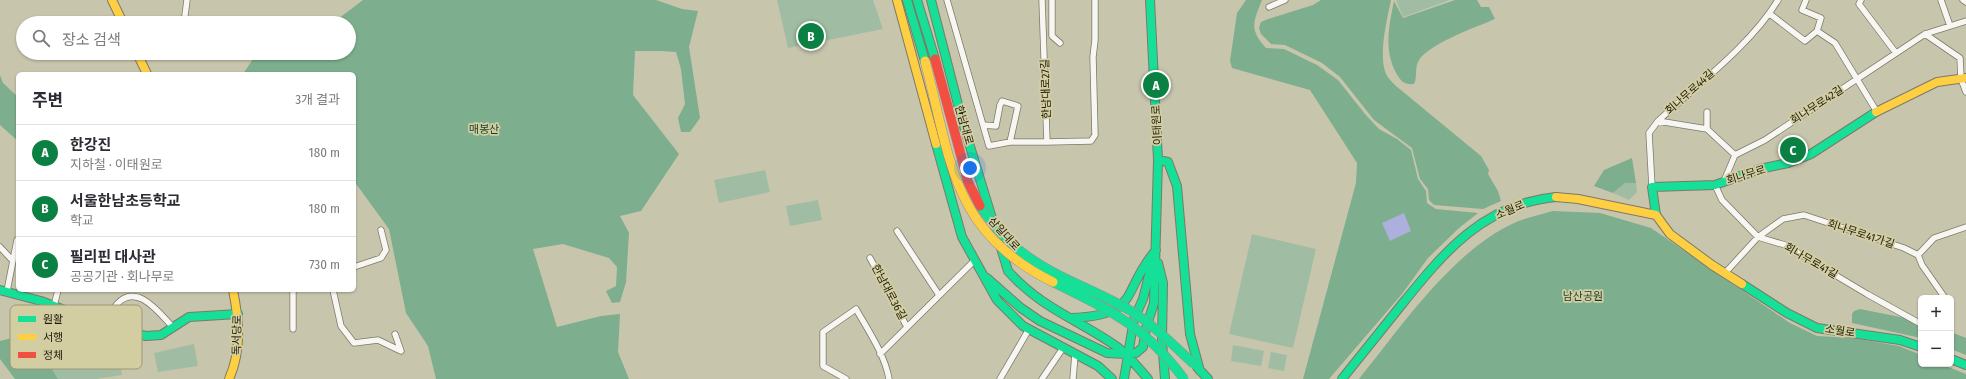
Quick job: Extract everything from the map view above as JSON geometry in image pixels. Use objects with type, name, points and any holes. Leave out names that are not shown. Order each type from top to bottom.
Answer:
[{"type":"main road","points":[[112,0],[120,16]]},
{"type":"main road","points":[[897,0],[962,237],[974,261],[998,300],[1008,312],[1029,330],[1098,366],[1112,379]]},
{"type":"main road","name":"삼일대로","points":[[907,0],[925,61],[958,188],[980,226],[1000,249],[1024,267],[1131,323],[1156,346],[1184,379]]},
{"type":"main road","name":"삼일대로","points":[[917,0],[935,59],[968,182],[978,202],[996,227],[1022,254],[1131,311],[1152,326],[1194,364],[1208,379]]},
{"type":"main road","name":"한남대로","points":[[931,0],[962,120],[1008,270],[1015,280],[1030,294],[1127,354],[1138,364],[1148,379]]},
{"type":"main road","name":"이태원로","points":[[1127,354],[1136,353],[1143,346],[1146,328],[1154,303],[1158,160],[1150,0]]},
{"type":"main road","points":[[140,60],[146,72]]},
{"type":"main road","name":"회나무로","points":[[1652,187],[1720,183],[1811,154],[1878,112],[1937,82],[1964,79]]},
{"type":"main road","points":[[1158,160],[1168,162],[1177,186],[1190,334],[1192,349],[1200,371]]},
{"type":"main road","points":[[1652,187],[1656,214]]},
{"type":"main road","name":"소월로","points":[[1342,379],[1438,260],[1462,237],[1489,219],[1521,204],[1560,197],[1656,214],[1670,234],[1725,273],[1787,313],[1817,328],[1900,340],[1918,346]]},
{"type":"main road","points":[[1071,318],[1092,317],[1108,314],[1120,309],[1132,291],[1145,261],[1156,250]]},
{"type":"main road","name":"이태원로","points":[[1124,379],[1134,319],[1142,299],[1156,250]]},
{"type":"main road","name":"이태원로","points":[[1156,250],[1163,282],[1162,341],[1165,379]]},
{"type":"main road","points":[[982,273],[1021,308],[1040,321],[1107,353],[1127,354]]},
{"type":"main road","points":[[4,291],[51,305]]},
{"type":"main road","name":"독서당로","points":[[229,379],[235,369],[238,314],[233,292]]},
{"type":"main road","points":[[1142,299],[1145,304],[1154,303]]},
{"type":"main road","points":[[142,335],[153,337],[162,335],[181,320],[191,317],[238,314]]},
{"type":"main road","points":[[1954,360],[1966,365]]},
{"type":"street","points":[[185,16],[187,0]]},
{"type":"street","points":[[947,0],[989,146],[1010,142],[1090,141],[1096,135],[1093,56],[1095,0]]},
{"type":"street","name":"한남대로27길","points":[[1042,0],[1048,142]]},
{"type":"street","points":[[1052,0],[1052,36],[1060,43]]},
{"type":"street","points":[[1269,7],[1285,0]]},
{"type":"street","name":"회나무로44길","points":[[1652,187],[1649,133],[1658,121],[1738,48],[1770,14],[1778,0]]},
{"type":"street","points":[[1770,14],[1805,41],[1816,31],[1820,18],[1802,10],[1806,0]]},
{"type":"street","points":[[1861,0],[1859,4],[1896,53]]},
{"type":"street","points":[[1941,0],[1950,26]]},
{"type":"street","name":"회나무로42길","points":[[1735,155],[1765,140],[1925,34],[1966,21]]},
{"type":"street","points":[[1816,31],[1835,43],[1878,112]]},
{"type":"street","points":[[1925,34],[1960,58],[1966,92]]},
{"type":"street","points":[[983,125],[996,126],[1002,101],[1018,106],[1010,142]]},
{"type":"street","points":[[1707,112],[1707,129]]},
{"type":"street","points":[[1658,121],[1707,129],[1735,155],[1720,183],[1722,200],[1758,238],[1725,273]]},
{"type":"street","name":"회나무로41가길","points":[[1758,238],[1783,219],[1804,215],[1904,248],[1918,255]]},
{"type":"street","points":[[1943,295],[1922,265],[1918,255],[1934,238],[1966,227]]},
{"type":"street","points":[[356,266],[381,258],[386,250],[381,230]]},
{"type":"street","points":[[897,231],[939,295]]},
{"type":"street","name":"회나무로41길","points":[[1758,238],[1785,244],[1867,294],[1918,322]]},
{"type":"street","points":[[4,291],[13,261],[16,240]]},
{"type":"street","points":[[0,247],[13,261]]},
{"type":"street","name":"한남대로36길","points":[[870,258],[907,326]]},
{"type":"street","name":"한남대로36길","points":[[880,354],[974,261]]},
{"type":"street","points":[[54,305],[58,292]]},
{"type":"street","points":[[293,292],[293,329]]},
{"type":"street","points":[[333,292],[341,326],[354,343],[378,340],[401,351],[395,334]]},
{"type":"street","points":[[117,305],[127,296],[143,298],[173,327]]},
{"type":"street","points":[[846,379],[823,366],[823,332],[856,309],[880,354],[888,372],[889,379]]},
{"type":"street","points":[[1000,379],[1029,330]]},
{"type":"street","points":[[1042,379],[1063,348]]},
{"type":"street","points":[[1073,379],[1075,354]]},
{"type":"green space","name":"매봉산","points":[[363,0],[656,0],[682,9],[698,11],[689,47],[700,118],[690,132],[681,132],[678,118],[685,104],[681,69],[676,52],[635,51],[633,95],[679,154],[641,211],[620,216],[629,233],[626,282],[620,302],[612,303],[606,291],[616,286],[617,267],[609,258],[563,244],[533,249],[557,327],[601,316],[620,314],[618,352],[629,379],[436,379],[428,346],[406,313],[389,229],[356,184],[356,72],[244,72],[252,60],[356,60],[356,16],[342,16]]},
{"type":"green space","points":[[777,0],[873,0],[883,29],[788,48]]},
{"type":"green space","points":[[1246,0],[1262,0],[1256,15],[1254,26],[1257,36],[1266,48],[1284,49],[1317,65],[1338,80],[1379,129],[1397,139],[1411,150],[1418,179],[1426,191],[1427,203],[1436,209],[1478,213],[1459,228],[1428,258],[1402,294],[1329,379],[1303,379],[1356,183],[1357,163],[1310,90],[1232,68],[1230,61],[1237,13]]},
{"type":"green space","points":[[1321,0],[1391,0],[1383,48],[1386,74],[1396,86],[1481,156],[1489,170],[1488,174],[1498,191],[1501,201],[1483,209],[1434,205],[1429,200],[1428,189],[1420,179],[1412,148],[1374,120],[1340,77],[1322,63],[1285,45],[1271,44],[1261,34],[1259,28],[1261,22],[1313,5]]},
{"type":"green space","points":[[1396,0],[1450,0],[1403,17]]},
{"type":"green space","points":[[1455,0],[1477,0],[1481,7],[1489,7],[1495,19],[1454,36],[1432,48],[1419,60],[1414,84],[1404,83],[1395,71],[1390,54],[1388,36],[1394,1],[1403,18]]},
{"type":"green space","points":[[0,75],[3,83],[16,95],[16,139],[0,125]]},
{"type":"green space","points":[[1632,158],[1636,183],[1625,183],[1613,193],[1594,186],[1604,170]]},
{"type":"green space","points":[[765,170],[770,192],[719,203],[714,180]]},
{"type":"green space","points":[[1625,183],[1636,183],[1637,192],[1629,200],[1613,193]]},
{"type":"green space","points":[[818,200],[822,220],[790,226],[786,206]]},
{"type":"green space","name":"남산공원","points":[[1553,211],[1600,213],[1651,228],[1790,323],[1817,336],[1853,338],[1899,346],[1918,354],[1918,367],[1948,367],[1966,374],[1966,379],[1359,379],[1428,293],[1448,272],[1468,253],[1490,237],[1512,224]]},
{"type":"green space","points":[[1252,234],[1316,249],[1293,348],[1229,334]]},
{"type":"green space","points":[[1860,309],[1905,318],[1918,325],[1918,337],[1852,323],[1852,314],[1854,311]]},
{"type":"green space","points":[[1954,333],[1966,338],[1966,355],[1954,350]]},
{"type":"green space","points":[[10,338],[10,369],[52,369],[58,379],[15,379],[0,359],[0,341]]},
{"type":"green space","points":[[194,344],[198,366],[158,372],[154,353]]},
{"type":"green space","points":[[1233,345],[1264,351],[1261,366],[1231,361]]},
{"type":"green space","points":[[1271,352],[1287,355],[1284,371],[1268,368]]},
{"type":"green space","points":[[52,369],[121,369],[122,375],[96,379],[58,379]]},
{"type":"water","points":[[1404,213],[1411,231],[1390,241],[1382,223]]},
{"type":"traffic: fast","points":[[907,0],[925,61]]},
{"type":"traffic: fast","points":[[917,0],[935,59]]},
{"type":"traffic: fast","points":[[931,0],[962,120],[1008,271],[1033,295],[1116,346],[1129,357],[1148,379]]},
{"type":"traffic: fast","points":[[1127,354],[1136,353],[1143,347],[1146,328],[1154,303],[1158,160],[1150,0]]},
{"type":"traffic: fast","points":[[1656,215],[1652,187],[1715,185],[1760,169],[1788,163],[1811,154],[1876,112]]},
{"type":"traffic: fast","points":[[936,144],[962,237],[997,300],[1023,326],[1098,366],[1112,379]]},
{"type":"traffic: fast","points":[[1158,160],[1168,162],[1177,186],[1190,334],[1200,371]]},
{"type":"traffic: fast","points":[[1342,379],[1434,265],[1468,233],[1487,220],[1508,209],[1530,201],[1556,197]]},
{"type":"traffic: fast","points":[[980,206],[1010,243],[1035,262],[1048,270],[1131,311],[1156,329],[1194,364]]},
{"type":"traffic: fast","points":[[1071,318],[1094,316],[1109,312],[1120,306],[1127,299],[1145,265],[1156,250]]},
{"type":"traffic: fast","points":[[1124,379],[1134,319],[1143,299],[1152,263]]},
{"type":"traffic: fast","points":[[1158,263],[1163,283],[1162,341],[1165,379]]},
{"type":"traffic: fast","points":[[987,278],[1021,308],[1040,321],[1107,353],[1127,354]]},
{"type":"traffic: fast","points":[[1053,282],[1109,311],[1140,332],[1155,345],[1184,379]]},
{"type":"traffic: fast","points":[[1742,284],[1787,313],[1817,328],[1900,340],[1918,346]]},
{"type":"traffic: fast","points":[[0,290],[51,305]]},
{"type":"traffic: fast","points":[[142,335],[161,335],[189,317],[238,314]]},
{"type":"traffic: fast","points":[[1954,360],[1966,365]]},
{"type":"traffic: fast","points":[[1197,367],[1208,379]]},
{"type":"traffic: slow","points":[[112,0],[120,16]]},
{"type":"traffic: slow","points":[[897,0],[936,144]]},
{"type":"traffic: slow","points":[[140,60],[146,72]]},
{"type":"traffic: slow","points":[[925,61],[950,161],[960,190],[975,216],[994,240],[1019,262],[1053,282]]},
{"type":"traffic: slow","points":[[1876,112],[1937,82],[1966,78]]},
{"type":"traffic: slow","points":[[1556,197],[1578,199],[1656,215],[1670,234],[1712,265],[1742,284]]},
{"type":"traffic: slow","points":[[229,379],[238,346],[237,312],[233,292]]},
{"type":"traffic: jam","points":[[935,59],[968,182],[980,206]]},
{"type":"place","name":"서울한남초등학교","points":[[811,36]]},
{"type":"place","name":"한강진","points":[[1156,85]]},
{"type":"place","name":"필리핀 대사관","points":[[1793,150]]}]
